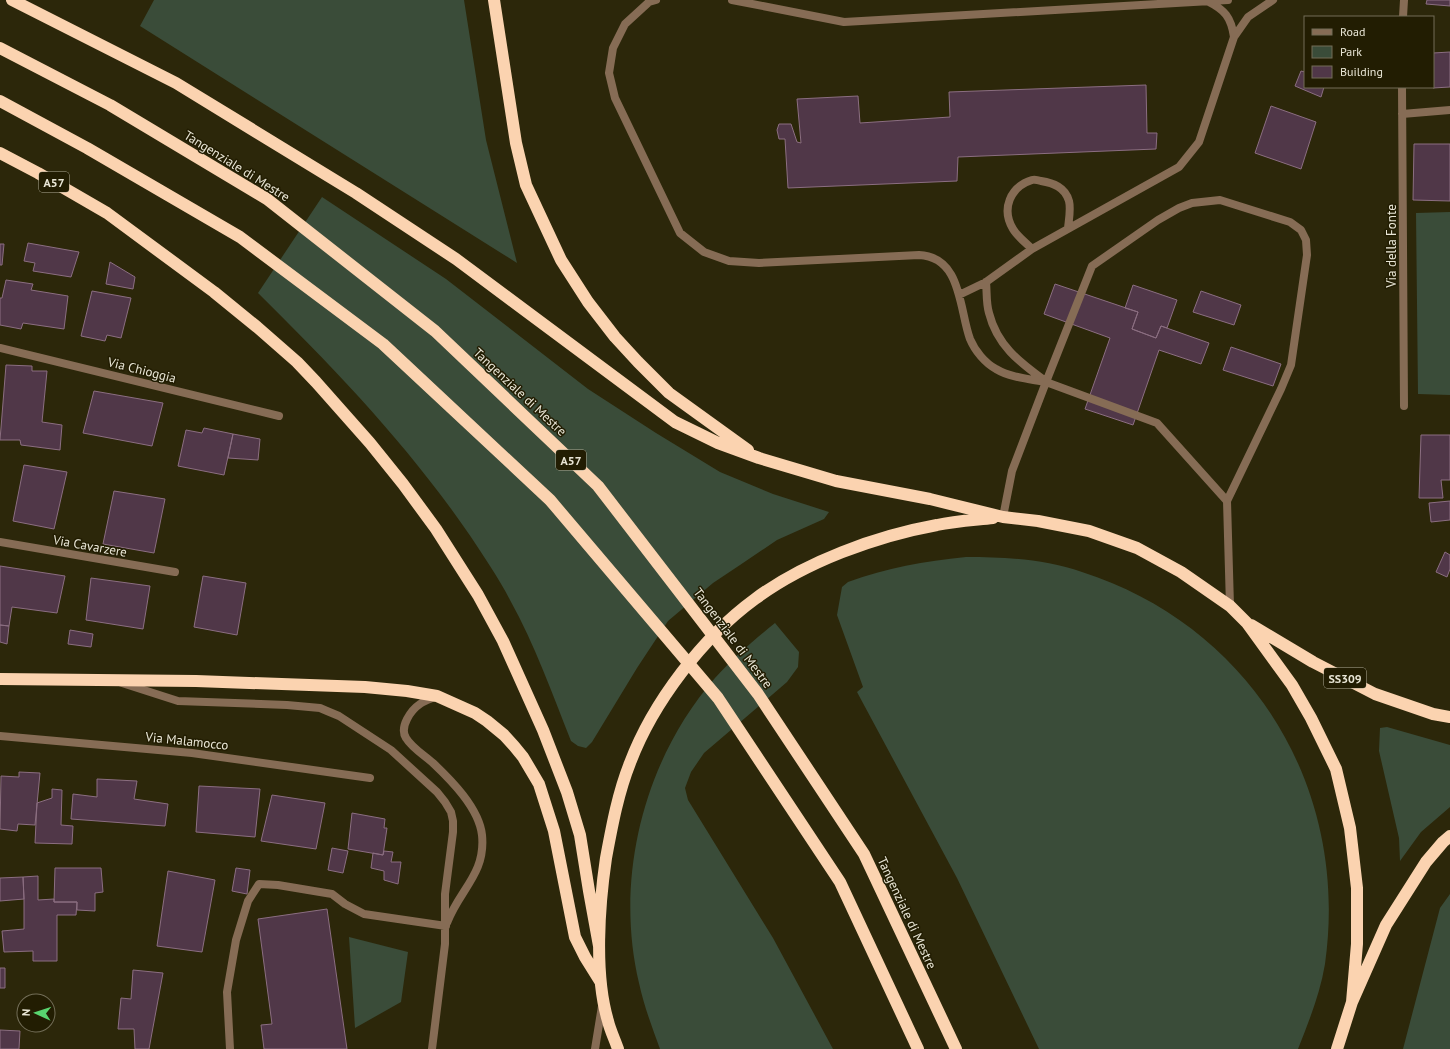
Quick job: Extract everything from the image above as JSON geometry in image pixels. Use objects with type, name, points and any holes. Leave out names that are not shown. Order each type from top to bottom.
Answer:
[{"type":"highway","points":[[12,0],[176,84],[356,193],[456,260],[675,422],[718,444],[836,481],[930,499],[1003,517],[1038,521],[1089,531],[1137,548],[1181,572],[1230,606],[1247,623],[1292,685],[1311,718],[1336,769],[1350,828],[1357,888],[1357,944],[1352,1002]]},
{"type":"highway","points":[[494,0],[516,143],[526,185],[561,260],[593,308],[615,337],[669,393],[759,458]]},
{"type":"highway","name":"Tangenziale di Mestre","points":[[0,48],[110,105],[267,199],[435,331],[598,486],[758,694],[864,854],[956,1049]]},
{"type":"highway","points":[[0,101],[87,148],[240,237],[383,344],[550,500],[722,705],[840,882],[918,1049]]},
{"type":"highway","name":"A57","points":[[0,153],[38,173],[107,214],[214,292],[257,327],[297,362],[326,393],[370,443],[419,506],[478,595],[503,641],[530,699],[555,759],[580,835],[599,946]]},
{"type":"highway","points":[[618,1049],[607,1020],[600,980],[599,946],[603,881],[611,829],[620,792],[630,762],[668,690],[696,654],[726,624],[755,599],[789,577],[825,559],[887,537],[937,525],[1003,517]]},
{"type":"highway","name":"SS309","points":[[1247,623],[1313,662],[1375,694],[1434,714],[1450,717]]},
{"type":"highway","points":[[0,679],[203,681],[365,687],[407,691],[437,696],[456,704],[487,721],[504,735],[514,746],[534,774],[543,795],[554,831],[575,937],[585,957],[600,980]]},
{"type":"highway","points":[[1337,1049],[1352,1002],[1386,925],[1426,862],[1450,836]]},
{"type":"street","points":[[656,0],[649,2],[625,24],[613,48],[609,73],[615,98],[680,233],[704,252],[729,262],[759,263],[926,256],[932,257],[947,267],[959,295],[971,341],[984,360],[996,369],[1010,375],[1046,382],[1157,423],[1227,501]]},
{"type":"street","points":[[732,0],[844,22],[1228,0]]},
{"type":"street","points":[[959,295],[986,282],[1032,249],[1068,228],[1179,167],[1199,142],[1234,37],[1248,17],[1273,0]]},
{"type":"street","points":[[1403,16],[1404,0]]},
{"type":"street","points":[[1206,1],[1216,6],[1226,14],[1232,22],[1234,37]]},
{"type":"street","name":"Via della Fonte","points":[[1402,88],[1404,406]]},
{"type":"street","points":[[1402,114],[1450,110]]},
{"type":"street","points":[[1032,249],[1014,230],[1007,216],[1012,194],[1021,185],[1034,180],[1052,182],[1058,185],[1065,192],[1069,200],[1068,228]]},
{"type":"street","points":[[1003,517],[1012,471],[1092,266],[1158,220],[1178,208],[1192,203],[1220,200],[1290,222],[1301,230],[1306,240],[1307,256],[1291,364],[1281,389],[1227,501],[1230,606]]},
{"type":"street","points":[[986,282],[988,312],[997,334],[1006,348],[1019,362],[1046,382]]},
{"type":"street","name":"Via Chioggia","points":[[0,348],[279,416]]},
{"type":"street","name":"Via Cavarzere","points":[[0,542],[175,572]]},
{"type":"street","points":[[111,680],[178,701],[287,705],[320,708],[339,716],[391,750],[428,782],[445,802],[451,812],[453,821],[445,894],[445,944],[432,1049]]},
{"type":"street","points":[[437,696],[424,702],[415,709],[405,725],[405,737],[433,763],[464,797],[473,809],[482,833],[480,863],[475,874],[456,904],[446,926]]},
{"type":"street","name":"Via Malamocco","points":[[0,736],[192,752],[370,778]]},
{"type":"street","points":[[230,1049],[227,995],[236,940],[248,901],[259,884],[278,884],[332,894],[345,904],[364,914],[446,926]]},
{"type":"street","points":[[595,1049],[603,997]]},
{"type":"green space","points":[[154,0],[464,0],[486,140],[517,263],[140,26]]},
{"type":"green space","points":[[322,197],[446,279],[588,389],[656,433],[720,472],[773,494],[829,512],[824,519],[777,540],[713,583],[668,621],[637,668],[592,742],[586,748],[578,746],[571,741],[543,669],[519,617],[498,578],[465,528],[411,457],[382,423],[321,357],[258,293]]},
{"type":"green space","points":[[1450,212],[1450,395],[1418,394],[1416,213]]},
{"type":"green space","points":[[966,557],[1010,558],[1053,564],[1082,572],[1142,597],[1195,631],[1240,673],[1276,722],[1304,777],[1321,836],[1329,899],[1323,975],[1314,1007],[1298,1049],[1039,1049],[957,878],[857,692],[863,687],[837,615],[842,587],[848,582],[906,566]]},
{"type":"green space","points":[[775,623],[799,652],[798,667],[787,682],[704,753],[691,772],[685,788],[688,800],[773,938],[833,1049],[660,1049],[641,992],[632,943],[630,902],[633,862],[641,822],[653,782],[670,745],[690,710],[722,670]]},
{"type":"green space","points":[[1387,727],[1450,745],[1450,807],[1421,832],[1400,861],[1399,838],[1379,751],[1380,728]]},
{"type":"green space","points":[[1450,894],[1450,1049],[1403,1049],[1440,908]]},
{"type":"green space","points":[[349,937],[408,952],[401,1002],[355,1028]]},
{"type":"building","points":[[1427,0],[1450,0],[1450,6],[1426,4]]},
{"type":"building","points":[[1450,52],[1450,87],[1434,88],[1434,53]]},
{"type":"building","points":[[1301,71],[1304,72],[1304,88],[1324,88],[1321,97],[1295,86]]},
{"type":"building","points":[[1146,85],[1147,133],[1157,133],[1156,149],[958,157],[957,181],[788,188],[785,139],[779,139],[777,130],[779,124],[791,124],[797,142],[801,143],[797,99],[858,96],[860,123],[950,117],[949,92]]},
{"type":"building","points":[[1271,106],[1316,122],[1301,169],[1255,153]]},
{"type":"building","points":[[1414,144],[1450,144],[1450,201],[1413,200]]},
{"type":"building","points":[[28,243],[79,252],[71,277],[33,271],[35,263],[24,261]]},
{"type":"building","points":[[0,244],[4,244],[2,265],[0,265]]},
{"type":"building","points":[[110,262],[135,277],[133,289],[106,284]]},
{"type":"building","points":[[6,280],[33,284],[31,290],[68,296],[64,329],[23,323],[21,329],[0,325],[0,298],[2,298]]},
{"type":"building","points":[[1055,284],[1138,312],[1132,329],[1156,338],[1161,326],[1209,343],[1201,364],[1159,350],[1133,425],[1085,409],[1110,338],[1044,314]]},
{"type":"building","points":[[1133,285],[1177,300],[1167,328],[1161,326],[1156,338],[1132,329],[1138,312],[1125,308]]},
{"type":"building","points":[[92,291],[131,298],[121,338],[107,335],[105,341],[81,336]]},
{"type":"building","points":[[1201,291],[1241,305],[1234,325],[1193,312]]},
{"type":"building","points":[[1231,347],[1281,364],[1273,386],[1223,370]]},
{"type":"building","points":[[6,365],[32,366],[32,371],[47,371],[42,422],[62,425],[60,450],[21,445],[20,440],[0,440]]},
{"type":"building","points":[[94,391],[163,403],[152,446],[83,433]]},
{"type":"building","points":[[204,428],[233,434],[224,475],[178,466],[186,430],[202,433]]},
{"type":"building","points":[[233,434],[260,439],[258,460],[228,458]]},
{"type":"building","points":[[1421,435],[1450,435],[1450,480],[1441,480],[1443,498],[1419,498]]},
{"type":"building","points":[[24,465],[67,472],[54,529],[13,521]]},
{"type":"building","points":[[114,491],[165,499],[154,553],[103,544]]},
{"type":"building","points":[[1450,501],[1450,520],[1431,522],[1429,503]]},
{"type":"building","points":[[1445,552],[1450,555],[1450,569],[1447,577],[1436,572]]},
{"type":"building","points":[[0,566],[65,576],[57,613],[12,607],[9,626],[0,625]]},
{"type":"building","points":[[203,576],[246,583],[237,635],[194,627]]},
{"type":"building","points":[[91,578],[150,586],[143,629],[86,620]]},
{"type":"building","points":[[0,625],[9,626],[7,644],[0,642]]},
{"type":"building","points":[[70,630],[93,634],[91,647],[68,644]]},
{"type":"building","points":[[19,772],[40,773],[35,825],[18,824],[17,831],[0,829],[1,776],[19,777]]},
{"type":"building","points":[[97,779],[137,781],[134,799],[168,804],[165,826],[71,819],[73,794],[97,797]]},
{"type":"building","points":[[199,786],[260,789],[255,837],[196,832]]},
{"type":"building","points":[[52,789],[62,790],[61,825],[73,826],[72,844],[35,843],[37,803],[52,798]]},
{"type":"building","points":[[272,795],[325,803],[316,849],[261,841]]},
{"type":"building","points":[[352,813],[385,819],[384,828],[387,828],[383,855],[348,849]]},
{"type":"building","points":[[332,848],[348,851],[343,873],[328,870]]},
{"type":"building","points":[[384,851],[393,852],[391,862],[401,862],[398,884],[384,880],[384,871],[371,868],[373,853],[383,855]]},
{"type":"building","points":[[55,868],[101,868],[103,892],[95,893],[95,911],[77,910],[77,902],[54,902]]},
{"type":"building","points":[[236,868],[250,870],[247,894],[232,891]]},
{"type":"building","points":[[168,871],[215,880],[202,952],[157,946]]},
{"type":"building","points":[[38,876],[38,900],[54,899],[54,902],[77,902],[76,915],[57,915],[57,961],[33,961],[33,951],[4,952],[2,931],[24,929],[23,877]]},
{"type":"building","points":[[23,877],[24,899],[0,901],[0,878]]},
{"type":"building","points":[[327,909],[347,1049],[264,1049],[261,1025],[272,1024],[258,919]]},
{"type":"building","points":[[0,968],[5,968],[5,988],[0,988]]},
{"type":"building","points":[[133,970],[163,973],[149,1049],[135,1049],[134,1029],[118,1029],[121,998],[131,999]]},
{"type":"building","points":[[0,1030],[16,1031],[16,1033],[20,1033],[19,1049],[0,1049]]}]
